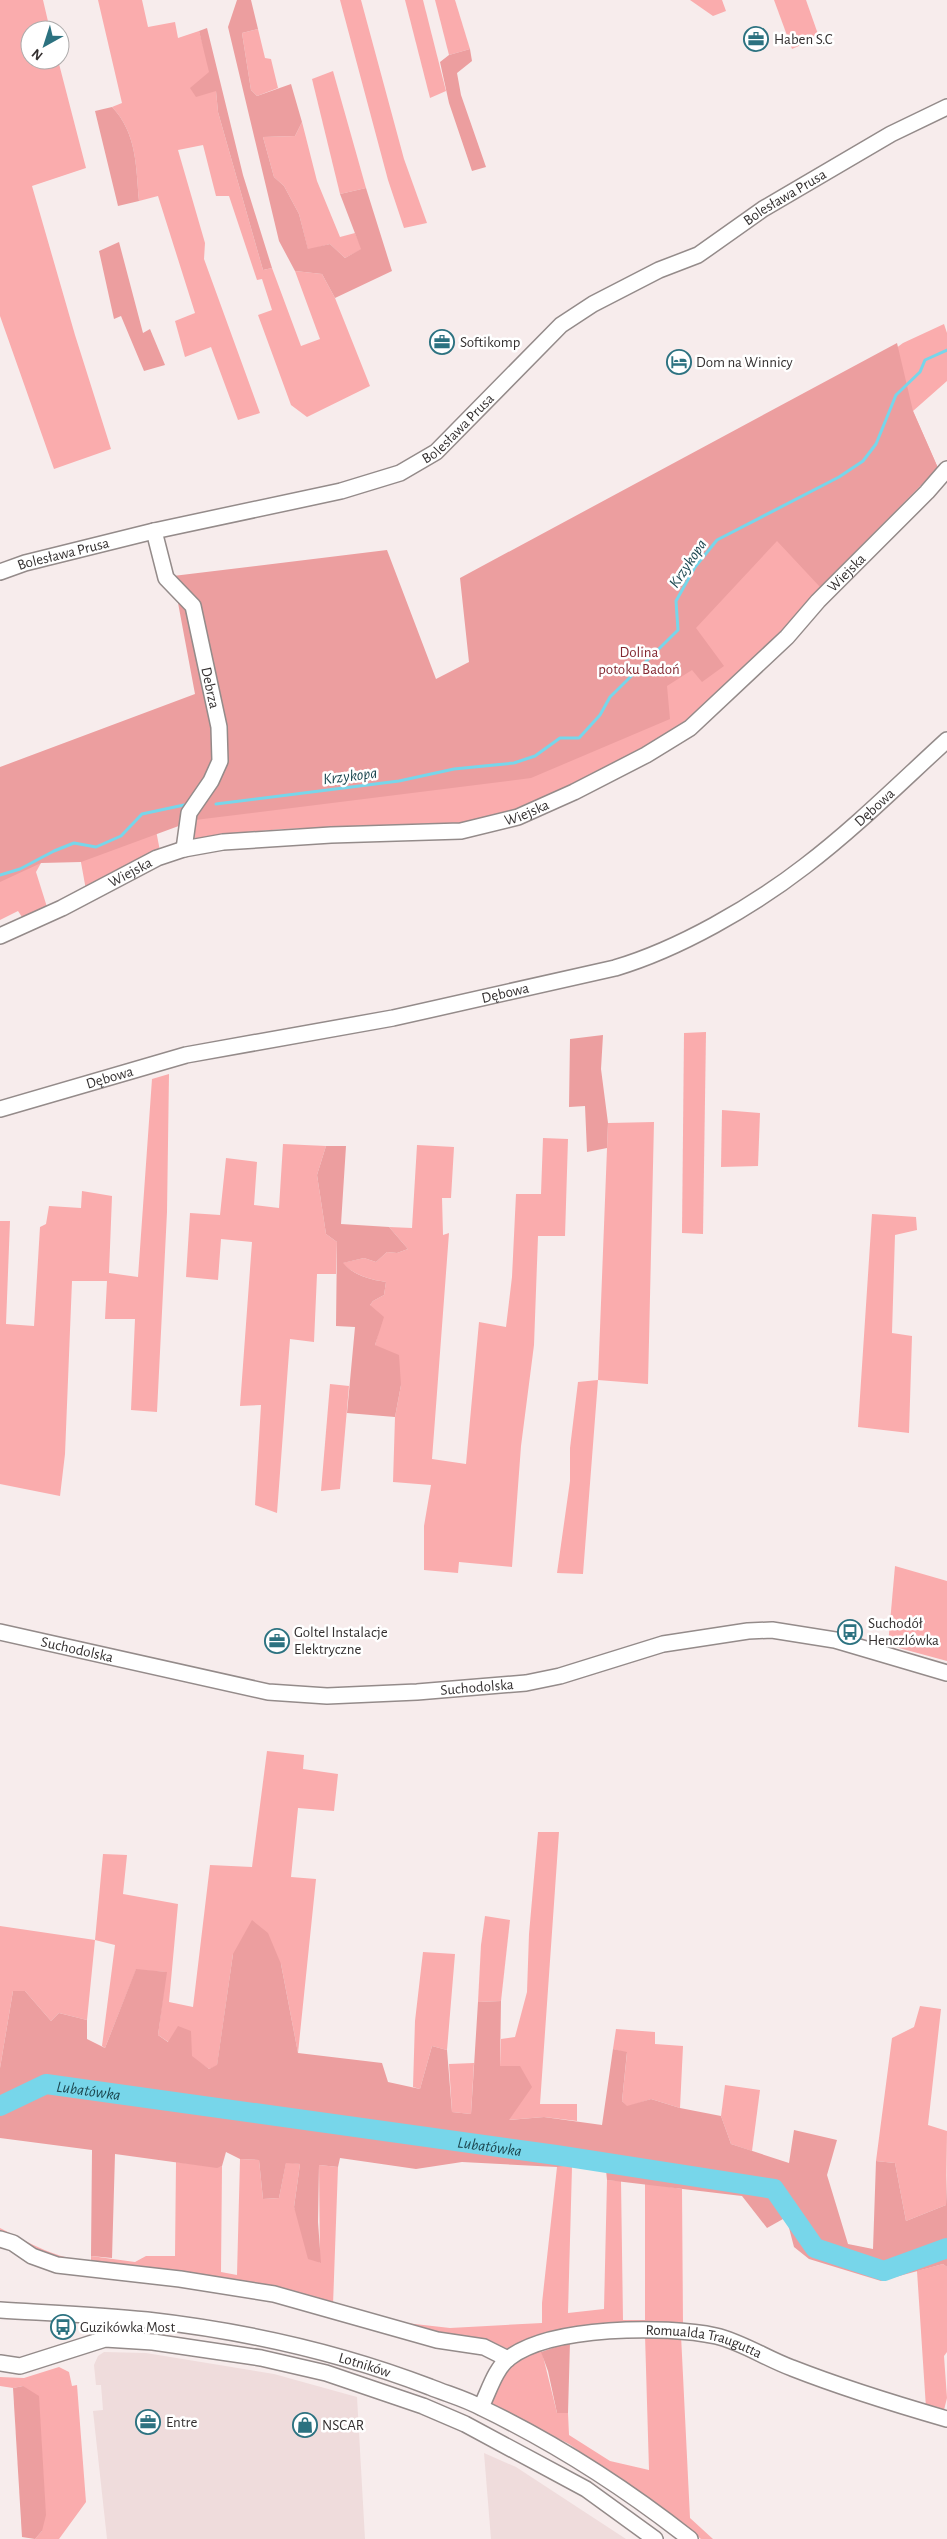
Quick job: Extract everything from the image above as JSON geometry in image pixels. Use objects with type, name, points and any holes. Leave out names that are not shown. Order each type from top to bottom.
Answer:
[{"type":"street","name":"Bolesława Prusa","points":[[0,572],[25,562],[154,531],[341,491],[400,473],[436,452],[561,325],[596,302],[659,270],[698,255],[763,208],[891,134],[947,107]]},
{"type":"street","name":"Wiejska","points":[[0,936],[62,908],[157,858],[184,849],[223,842],[331,835],[461,831],[518,817],[574,792],[646,755],[690,728],[787,637],[818,601],[928,492],[947,469]]},
{"type":"street","name":"Debrza","points":[[154,531],[166,578],[193,606],[219,727],[220,761],[211,781],[189,813],[184,849]]},
{"type":"street","name":"Dębowa","points":[[0,1109],[186,1055],[393,1018],[615,968],[650,958],[746,906],[806,866],[947,740]]},
{"type":"street","name":"Suchodolska","points":[[0,1632],[268,1692],[327,1696],[417,1692],[526,1683],[560,1676],[663,1644],[748,1630],[772,1630],[826,1638],[947,1673]]},
{"type":"street","points":[[0,2239],[13,2243],[32,2256],[57,2265],[180,2279],[274,2294],[437,2340],[484,2347],[508,2358],[501,2366],[481,2407]]},
{"type":"street","name":"Lotników","points":[[0,2310],[147,2320],[238,2333],[318,2350],[392,2373],[481,2407],[575,2457],[643,2502],[690,2539]]},
{"type":"street","name":"Romualda Traugutta","points":[[508,2358],[522,2350],[578,2334],[620,2330],[690,2332],[718,2337],[792,2368],[889,2402],[947,2419]]},
{"type":"street","points":[[0,2363],[20,2366],[105,2339],[153,2342],[252,2356],[326,2373],[423,2406],[466,2424],[586,2489],[633,2520],[655,2539]]},
{"type":"shaded area","points":[[104,2352],[146,2353],[274,2374],[357,2397],[365,2539],[107,2539],[93,2411],[103,2410],[101,2385],[96,2385],[94,2365],[98,2356]]},
{"type":"shaded area","points":[[484,2453],[516,2467],[626,2539],[491,2539]]},
{"type":"green space","points":[[0,0],[43,0],[48,20],[20,20],[20,70],[61,70],[86,168],[32,186],[75,335],[111,449],[54,469],[0,316]]},
{"type":"green space","points":[[98,0],[142,0],[148,27],[175,22],[178,38],[199,31],[216,91],[218,112],[263,270],[272,268],[301,346],[320,339],[295,271],[322,274],[335,298],[370,386],[307,417],[291,405],[258,315],[272,310],[262,279],[257,280],[229,196],[216,196],[203,145],[178,150],[205,243],[204,259],[260,413],[238,420],[211,347],[185,357],[175,321],[195,313],[158,196],[139,201],[136,163],[131,139],[120,117],[112,107],[122,103]]},
{"type":"green space","points":[[237,0],[251,0],[258,29],[242,33],[251,90],[257,96],[291,84],[302,122],[295,136],[263,137],[274,177],[284,186],[299,214],[308,249],[330,244],[345,258],[361,249],[340,194],[366,188],[392,271],[335,298],[322,274],[295,271],[279,241],[228,27]]},
{"type":"green space","points":[[340,0],[361,0],[404,159],[427,223],[404,228],[388,180]]},
{"type":"green space","points":[[405,0],[423,0],[446,91],[430,98]]},
{"type":"green space","points":[[435,0],[455,0],[470,49],[449,55]]},
{"type":"green space","points":[[690,0],[722,0],[726,11],[713,16]]},
{"type":"green space","points":[[774,0],[806,0],[819,37],[792,49]]},
{"type":"green space","points":[[207,28],[243,175],[272,268],[263,270],[218,112],[216,91],[196,97],[190,88],[209,72],[199,31]]},
{"type":"green space","points":[[258,29],[265,58],[271,59],[278,88],[257,96],[251,90],[242,33]]},
{"type":"green space","points":[[470,49],[472,61],[457,73],[461,95],[486,167],[472,171],[449,103],[440,62],[449,55]]},
{"type":"green space","points":[[333,71],[366,188],[340,194],[312,79]]},
{"type":"green space","points":[[112,107],[120,117],[131,139],[136,163],[139,201],[118,206],[95,111]]},
{"type":"green space","points":[[302,122],[317,181],[340,237],[355,233],[362,249],[345,258],[330,244],[308,250],[299,214],[284,186],[274,177],[263,137],[295,136]]},
{"type":"green space","points":[[119,242],[143,333],[150,329],[165,365],[144,371],[121,316],[114,319],[99,251]]},
{"type":"green space","name":"Dolina potoku Badoń","points":[[944,324],[947,333],[947,381],[913,411],[938,468],[820,587],[787,628],[678,728],[633,757],[523,808],[501,815],[462,823],[283,829],[236,833],[189,842],[191,820],[154,820],[160,851],[86,890],[78,846],[41,863],[36,872],[47,907],[24,920],[18,911],[0,920],[0,810],[412,708],[903,343]]},
{"type":"green space","points":[[897,343],[913,411],[938,468],[820,587],[777,541],[696,628],[724,666],[702,682],[692,670],[667,686],[670,719],[531,778],[195,820],[81,862],[41,863],[0,882],[0,767],[195,694],[173,576],[387,550],[436,679],[469,662],[460,578]]},
{"type":"green space","points":[[706,1032],[703,1234],[682,1233],[684,1033]]},
{"type":"green space","points":[[603,1035],[601,1069],[608,1123],[607,1148],[587,1152],[585,1106],[569,1107],[570,1039]]},
{"type":"green space","points":[[169,1074],[167,1212],[157,1412],[131,1410],[135,1319],[105,1319],[107,1281],[72,1281],[65,1454],[60,1496],[0,1484],[0,1221],[10,1221],[6,1324],[34,1326],[40,1227],[46,1224],[49,1206],[81,1208],[82,1191],[112,1196],[109,1273],[138,1277],[152,1079]]},
{"type":"green space","points":[[722,1110],[760,1113],[758,1166],[721,1167]]},
{"type":"green space","points":[[654,1122],[648,1384],[598,1380],[608,1123]]},
{"type":"green space","points":[[543,1138],[568,1139],[565,1236],[538,1236],[534,1345],[521,1446],[512,1567],[459,1562],[458,1573],[424,1570],[424,1526],[431,1485],[393,1482],[395,1417],[401,1385],[375,1345],[378,1334],[370,1305],[373,1301],[384,1295],[386,1282],[362,1276],[342,1263],[364,1258],[376,1262],[387,1252],[397,1253],[408,1249],[389,1227],[412,1228],[417,1145],[454,1147],[451,1198],[442,1198],[443,1235],[449,1233],[432,1459],[466,1464],[479,1322],[506,1327],[512,1277],[516,1194],[541,1194]]},
{"type":"green space","points":[[283,1144],[326,1146],[317,1175],[326,1234],[337,1242],[336,1274],[317,1274],[314,1342],[290,1339],[277,1513],[255,1505],[261,1405],[240,1406],[252,1242],[221,1239],[218,1280],[186,1277],[190,1213],[220,1215],[226,1158],[257,1162],[254,1205],[279,1208]]},
{"type":"green space","points":[[326,1146],[346,1146],[341,1224],[389,1227],[408,1249],[397,1253],[387,1252],[376,1262],[364,1258],[343,1263],[352,1271],[362,1276],[386,1282],[384,1295],[373,1301],[370,1305],[384,1317],[375,1345],[399,1355],[401,1385],[395,1417],[347,1413],[355,1327],[336,1326],[337,1242],[326,1234],[317,1175]]},
{"type":"green space","points":[[872,1214],[916,1217],[917,1230],[895,1235],[892,1333],[912,1336],[909,1433],[858,1427]]},
{"type":"green space","points":[[598,1380],[583,1574],[557,1573],[570,1481],[570,1448],[578,1382]]},
{"type":"green space","points":[[330,1384],[349,1386],[340,1489],[321,1491]]},
{"type":"green space","points":[[895,1566],[947,1581],[947,1661],[888,1645]]},
{"type":"green space","points":[[267,1751],[304,1755],[303,1769],[338,1774],[334,1811],[298,1808],[291,1877],[316,1879],[298,2053],[281,1964],[233,1954],[217,2066],[209,2069],[158,2035],[166,1972],[136,1970],[105,2048],[102,2046],[115,1945],[95,1940],[103,1854],[127,1855],[123,1894],[178,1904],[169,2002],[193,2007],[210,1865],[252,1867]]},
{"type":"green space","points":[[538,1832],[559,1832],[540,2104],[577,2104],[577,2121],[544,2117],[508,2120],[500,2066],[501,2039],[515,2037],[527,1992],[529,1934]]},
{"type":"green space","points":[[485,1916],[510,1920],[501,2001],[478,2002],[481,1945]]},
{"type":"green space","points":[[252,1920],[268,1933],[281,1964],[298,2053],[382,2063],[388,2082],[420,2089],[432,2046],[447,2050],[452,2112],[471,2114],[478,2002],[501,2001],[500,2066],[520,2066],[532,2087],[509,2120],[544,2117],[602,2125],[613,2049],[627,2052],[622,2101],[627,2106],[651,2099],[680,2108],[721,2116],[731,2144],[789,2163],[794,2130],[837,2140],[827,2175],[848,2244],[873,2249],[876,2161],[895,2163],[906,2221],[946,2205],[947,2175],[947,2267],[943,2264],[881,2281],[809,2259],[794,2247],[788,2224],[783,2219],[767,2228],[742,2196],[607,2180],[606,2170],[583,2166],[557,2167],[462,2162],[416,2169],[340,2158],[338,2167],[319,2165],[318,2222],[321,2263],[308,2259],[294,2207],[300,2164],[286,2163],[279,2198],[263,2199],[259,2160],[240,2159],[226,2152],[222,2166],[217,2168],[115,2154],[112,2258],[91,2256],[92,2150],[0,2138],[0,2068],[13,1991],[25,1991],[51,2021],[59,2013],[87,2020],[87,2039],[105,2048],[136,1969],[167,1972],[158,2035],[168,2042],[178,2026],[191,2031],[192,2056],[209,2069],[217,2065],[233,1954]]},
{"type":"green space","points":[[0,1926],[95,1940],[87,2020],[59,2013],[51,2021],[25,1991],[13,1991],[0,2068]]},
{"type":"green space","points":[[423,1952],[455,1954],[447,2050],[432,2046],[420,2089],[413,2087],[415,2021]]},
{"type":"green space","points":[[920,2006],[941,2009],[928,2125],[947,2131],[946,2205],[906,2221],[895,2163],[876,2161],[892,2038],[914,2027]]},
{"type":"green space","points":[[616,2029],[655,2032],[655,2044],[683,2046],[680,2108],[651,2099],[627,2107],[622,2101],[627,2053],[613,2049]]},
{"type":"green space","points":[[474,2063],[471,2114],[452,2112],[449,2064]]},
{"type":"green space","points":[[725,2085],[760,2090],[752,2151],[731,2144],[721,2116]]},
{"type":"green space","points":[[240,2159],[259,2160],[263,2199],[279,2198],[286,2162],[300,2164],[294,2207],[320,2263],[319,2165],[338,2167],[333,2305],[62,2262],[0,2234],[0,2228],[44,2250],[79,2260],[91,2261],[91,2256],[135,2262],[146,2256],[175,2256],[176,2162],[222,2166],[221,2272],[237,2275]]},
{"type":"green space","points":[[557,2167],[572,2167],[568,2313],[604,2309],[607,2180],[621,2181],[623,2320],[645,2320],[645,2183],[682,2189],[683,2325],[570,2332],[547,2336],[509,2349],[472,2337],[427,2333],[405,2326],[406,2323],[450,2328],[542,2323],[542,2303]]},
{"type":"green space","points":[[943,2264],[947,2267],[947,2352],[944,2356],[947,2398],[943,2414],[926,2408],[917,2271]]},
{"type":"green space","points":[[645,2335],[681,2335],[690,2518],[713,2539],[701,2539],[669,2514],[569,2444],[492,2405],[497,2385],[508,2369],[523,2357],[541,2348],[557,2413],[568,2413],[569,2435],[610,2461],[649,2470]]},
{"type":"green space","points":[[570,2342],[568,2413],[557,2413],[548,2371],[541,2352]]},
{"type":"green space","points":[[59,2367],[69,2372],[72,2386],[77,2385],[86,2502],[59,2539],[35,2539],[42,2531],[23,2386],[13,2388],[0,2386],[0,2377],[24,2378]]},
{"type":"green space","points":[[23,2386],[39,2396],[46,2515],[42,2531],[35,2539],[22,2537],[13,2388]]},
{"type":"waterway","name":"Krzykopa","points":[[216,804],[399,781],[454,769],[514,763],[535,756],[560,738],[579,738],[600,715],[610,697],[678,630],[676,601],[695,567],[717,540],[839,477],[863,461],[876,444],[896,395],[920,372],[925,360],[947,350]]},
{"type":"waterway","name":"Krzykopa","points":[[0,875],[20,869],[74,843],[96,847],[121,836],[142,814],[184,805]]},
{"type":"waterway","name":"Lubatówka","points":[[0,2106],[46,2084],[556,2155],[774,2189],[815,2248],[884,2271],[947,2248]]},
{"type":"place","name":"Haben S.C","points":[[756,39]]},
{"type":"place","name":"Softikomp","points":[[442,342]]},
{"type":"place","name":"Dom na Winnicy","points":[[679,362]]},
{"type":"place","name":"Suchodół Henczlówka","points":[[850,1632]]},
{"type":"place","name":"Goltel Instalacje Elektryczne","points":[[277,1641]]},
{"type":"place","name":"Guzikówka Most","points":[[63,2327]]},
{"type":"place","name":"Entre","points":[[148,2422]]},
{"type":"place","name":"NSCAR","points":[[305,2425]]}]
